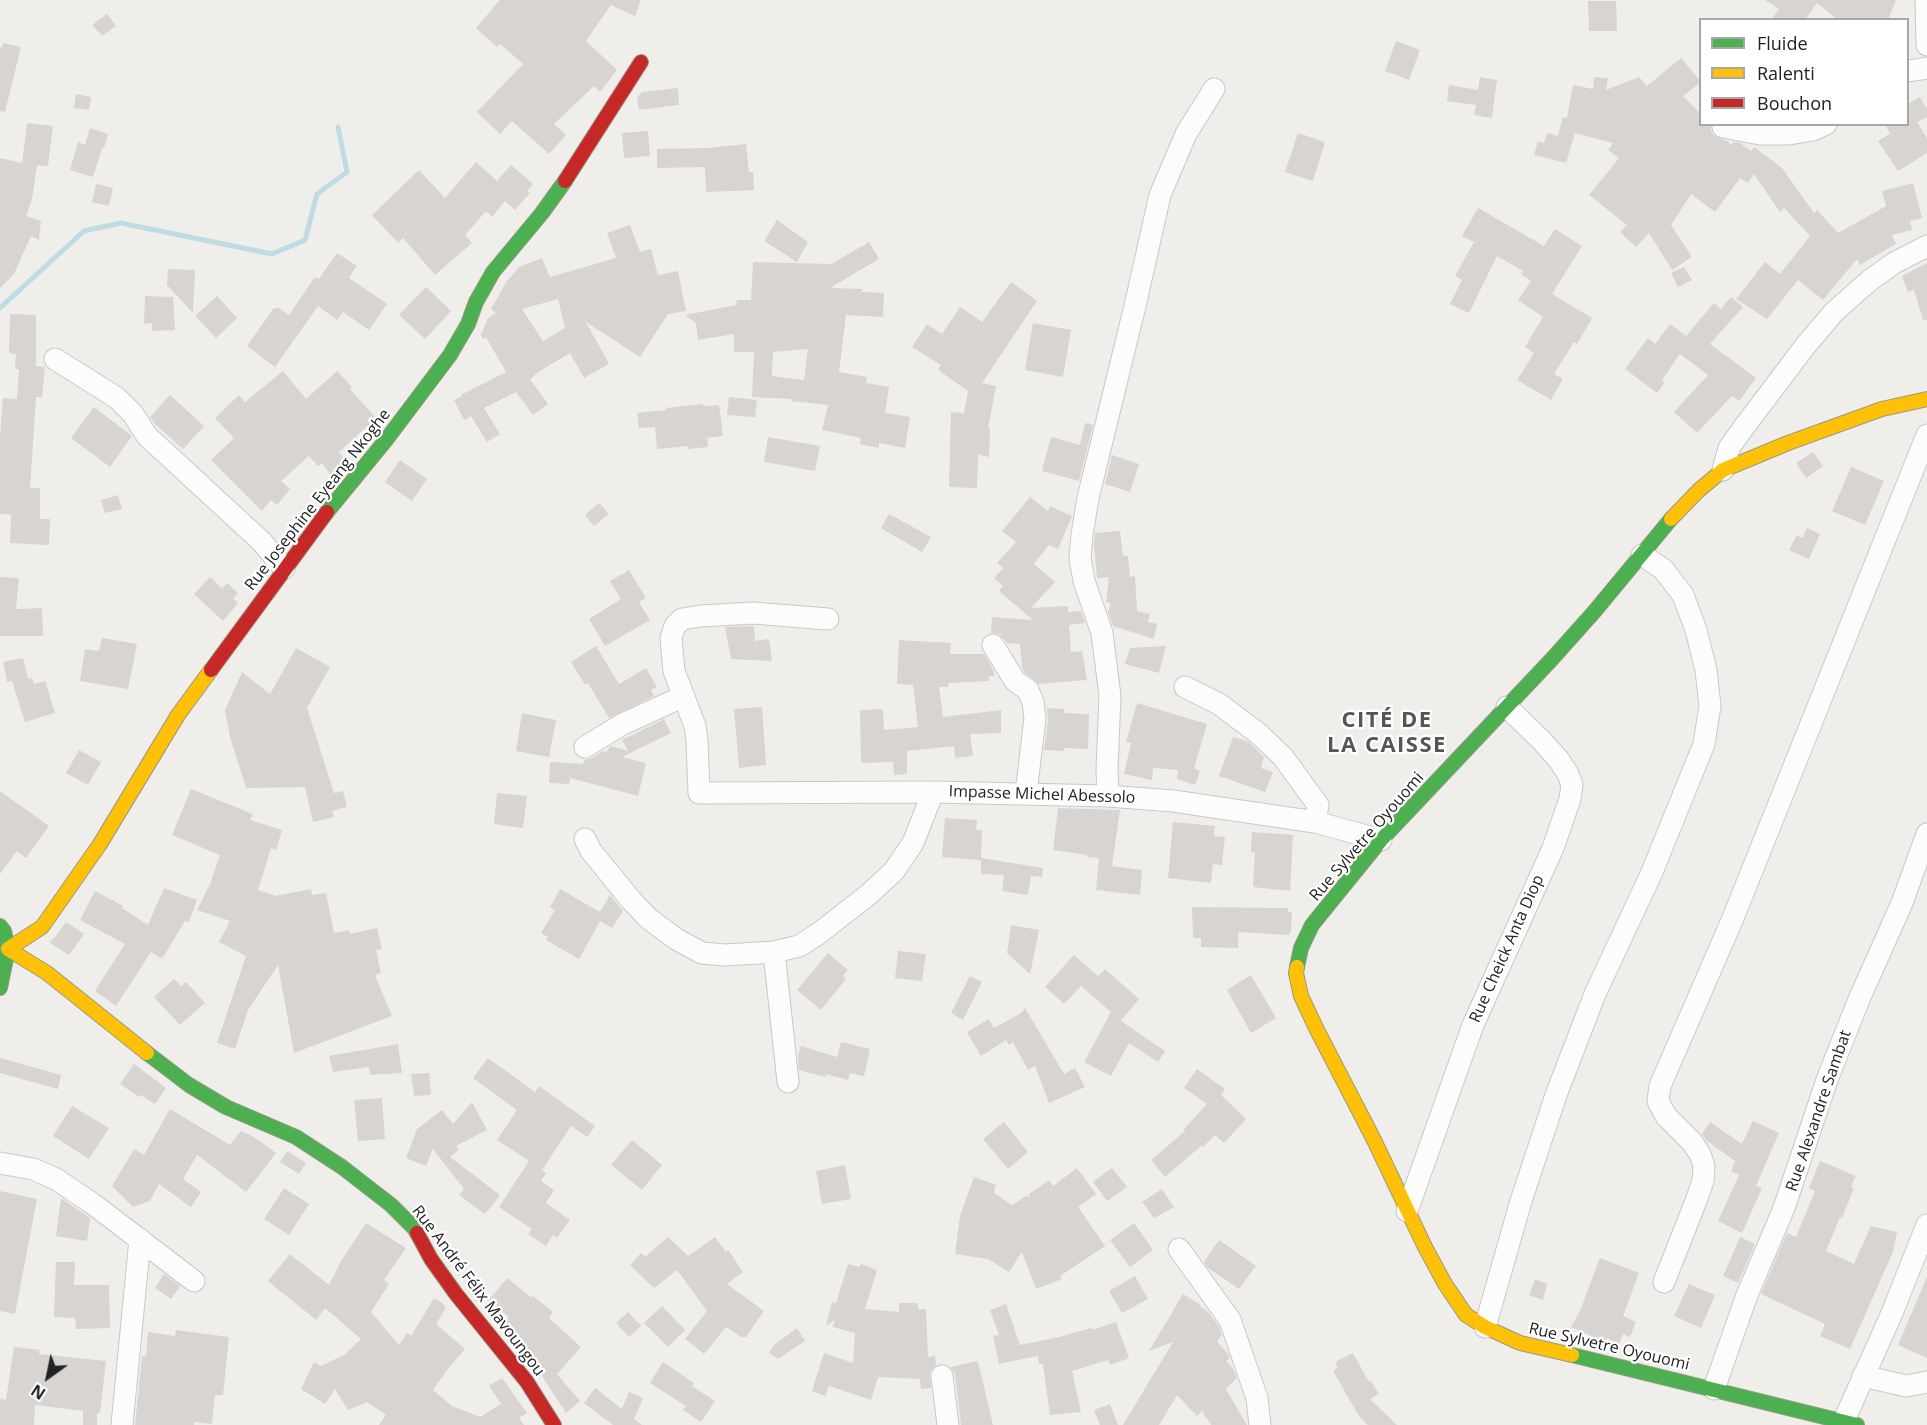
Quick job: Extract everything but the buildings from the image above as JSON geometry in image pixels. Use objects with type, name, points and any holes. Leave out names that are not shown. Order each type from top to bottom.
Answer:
[{"type":"street","points":[[1926,0],[1927,45]]},
{"type":"street","name":"Rue Josephine Eyeang Nkoghe","points":[[8,949],[42,927],[100,844],[178,715],[284,568],[450,355],[493,272],[542,213],[641,62]]},
{"type":"street","points":[[1909,72],[1927,68]]},
{"type":"street","points":[[1108,796],[1110,696],[1102,633],[1084,581],[1080,558],[1082,535],[1088,498],[1136,306],[1160,195],[1186,134],[1214,89]]},
{"type":"street","points":[[1723,127],[1760,134],[1789,134],[1813,130],[1822,126]]},
{"type":"street","points":[[1723,470],[1730,448],[1744,427],[1834,312],[1869,281],[1894,263],[1927,246]]},
{"type":"street","points":[[55,359],[117,398],[133,414],[147,436],[261,541],[284,568]]},
{"type":"street","name":"Rue Sylvetre Oyouomi","points":[[1848,1424],[1714,1389],[1520,1343],[1485,1327],[1467,1315],[1444,1284],[1407,1211],[1301,996],[1296,973],[1301,948],[1312,925],[1381,840],[1594,612],[1675,514],[1723,470],[1849,420],[1927,399]]},
{"type":"street","points":[[1664,1282],[1703,1181],[1704,1166],[1692,1142],[1666,1116],[1658,1101],[1660,1086],[1733,918],[1927,435]]},
{"type":"street","points":[[1485,1327],[1521,1201],[1556,1095],[1595,994],[1652,872],[1704,744],[1710,706],[1706,670],[1696,630],[1683,595],[1663,569],[1642,555]]},
{"type":"street","points":[[585,747],[623,724],[684,696],[674,671],[671,653],[671,638],[675,626],[682,619],[753,613],[828,619]]},
{"type":"street","points":[[993,645],[1015,681],[1028,690],[1033,702],[1035,718],[1026,793]]},
{"type":"street","points":[[1185,687],[1219,704],[1259,734],[1283,757],[1318,805],[1315,822]]},
{"type":"street","name":"Impasse Michel Abessolo","points":[[684,696],[697,741],[699,793],[933,792],[1108,796],[1173,801],[1315,822],[1381,840]]},
{"type":"street","name":"Rue Cheick Anta Diop","points":[[1407,1211],[1473,1025],[1553,848],[1570,799],[1572,785],[1559,760],[1507,707]]},
{"type":"street","points":[[585,839],[591,851],[630,900],[648,918],[676,939],[702,952],[725,955],[774,952],[799,946],[818,934],[868,895],[894,871],[913,843],[933,792]]},
{"type":"street","name":"Rue Alexandre Sambat","points":[[1714,1389],[1747,1295],[1784,1208],[1828,1077],[1860,997],[1902,903],[1927,834]]},
{"type":"street","points":[[0,926],[4,931],[8,949],[0,988]]},
{"type":"street","name":"Rue André Félix Mavoungou","points":[[8,949],[47,973],[189,1085],[226,1107],[296,1137],[342,1167],[391,1205],[414,1228],[431,1259],[456,1294],[527,1382],[554,1425]]},
{"type":"street","points":[[774,952],[788,1082]]},
{"type":"street","points":[[0,1163],[33,1169],[56,1179],[194,1281]]},
{"type":"street","points":[[1848,1424],[1863,1376],[1892,1313],[1927,1225]]},
{"type":"street","points":[[122,1425],[140,1239]]},
{"type":"street","points":[[1179,1249],[1230,1320],[1257,1398],[1260,1425]]},
{"type":"street","points":[[942,1376],[948,1425]]},
{"type":"street","points":[[1863,1376],[1906,1386],[1927,1382]]},
{"type":"waterway","points":[[0,308],[84,231],[121,223],[272,254],[305,240],[317,194],[347,172],[338,127]]},
{"type":"traffic: fast","points":[[327,512],[386,440],[450,355],[493,272],[542,213],[565,181]]},
{"type":"traffic: fast","points":[[1297,967],[1301,948],[1312,925],[1381,840],[1552,659],[1671,519]]},
{"type":"traffic: fast","points":[[0,926],[4,931],[8,949],[0,988]]},
{"type":"traffic: fast","points":[[147,1053],[189,1085],[226,1107],[296,1137],[342,1167],[391,1205],[417,1233]]},
{"type":"traffic: fast","points":[[1572,1355],[1857,1425]]},
{"type":"traffic: slow","points":[[1671,519],[1698,491],[1723,470],[1788,443],[1882,409],[1927,399]]},
{"type":"traffic: slow","points":[[147,1053],[47,973],[8,949],[42,927],[100,844],[178,715],[211,670]]},
{"type":"traffic: slow","points":[[1297,967],[1296,973],[1301,996],[1317,1030],[1373,1138],[1425,1247],[1445,1284],[1466,1315],[1485,1327],[1520,1343],[1572,1355]]},
{"type":"traffic: jam","points":[[565,181],[641,62]]},
{"type":"traffic: jam","points":[[211,670],[327,512]]},
{"type":"traffic: jam","points":[[417,1233],[431,1259],[456,1294],[527,1382],[554,1425]]},
{"type":"district","name":"CITÉ DE LA CAISSE","points":[[1387,734]]}]
